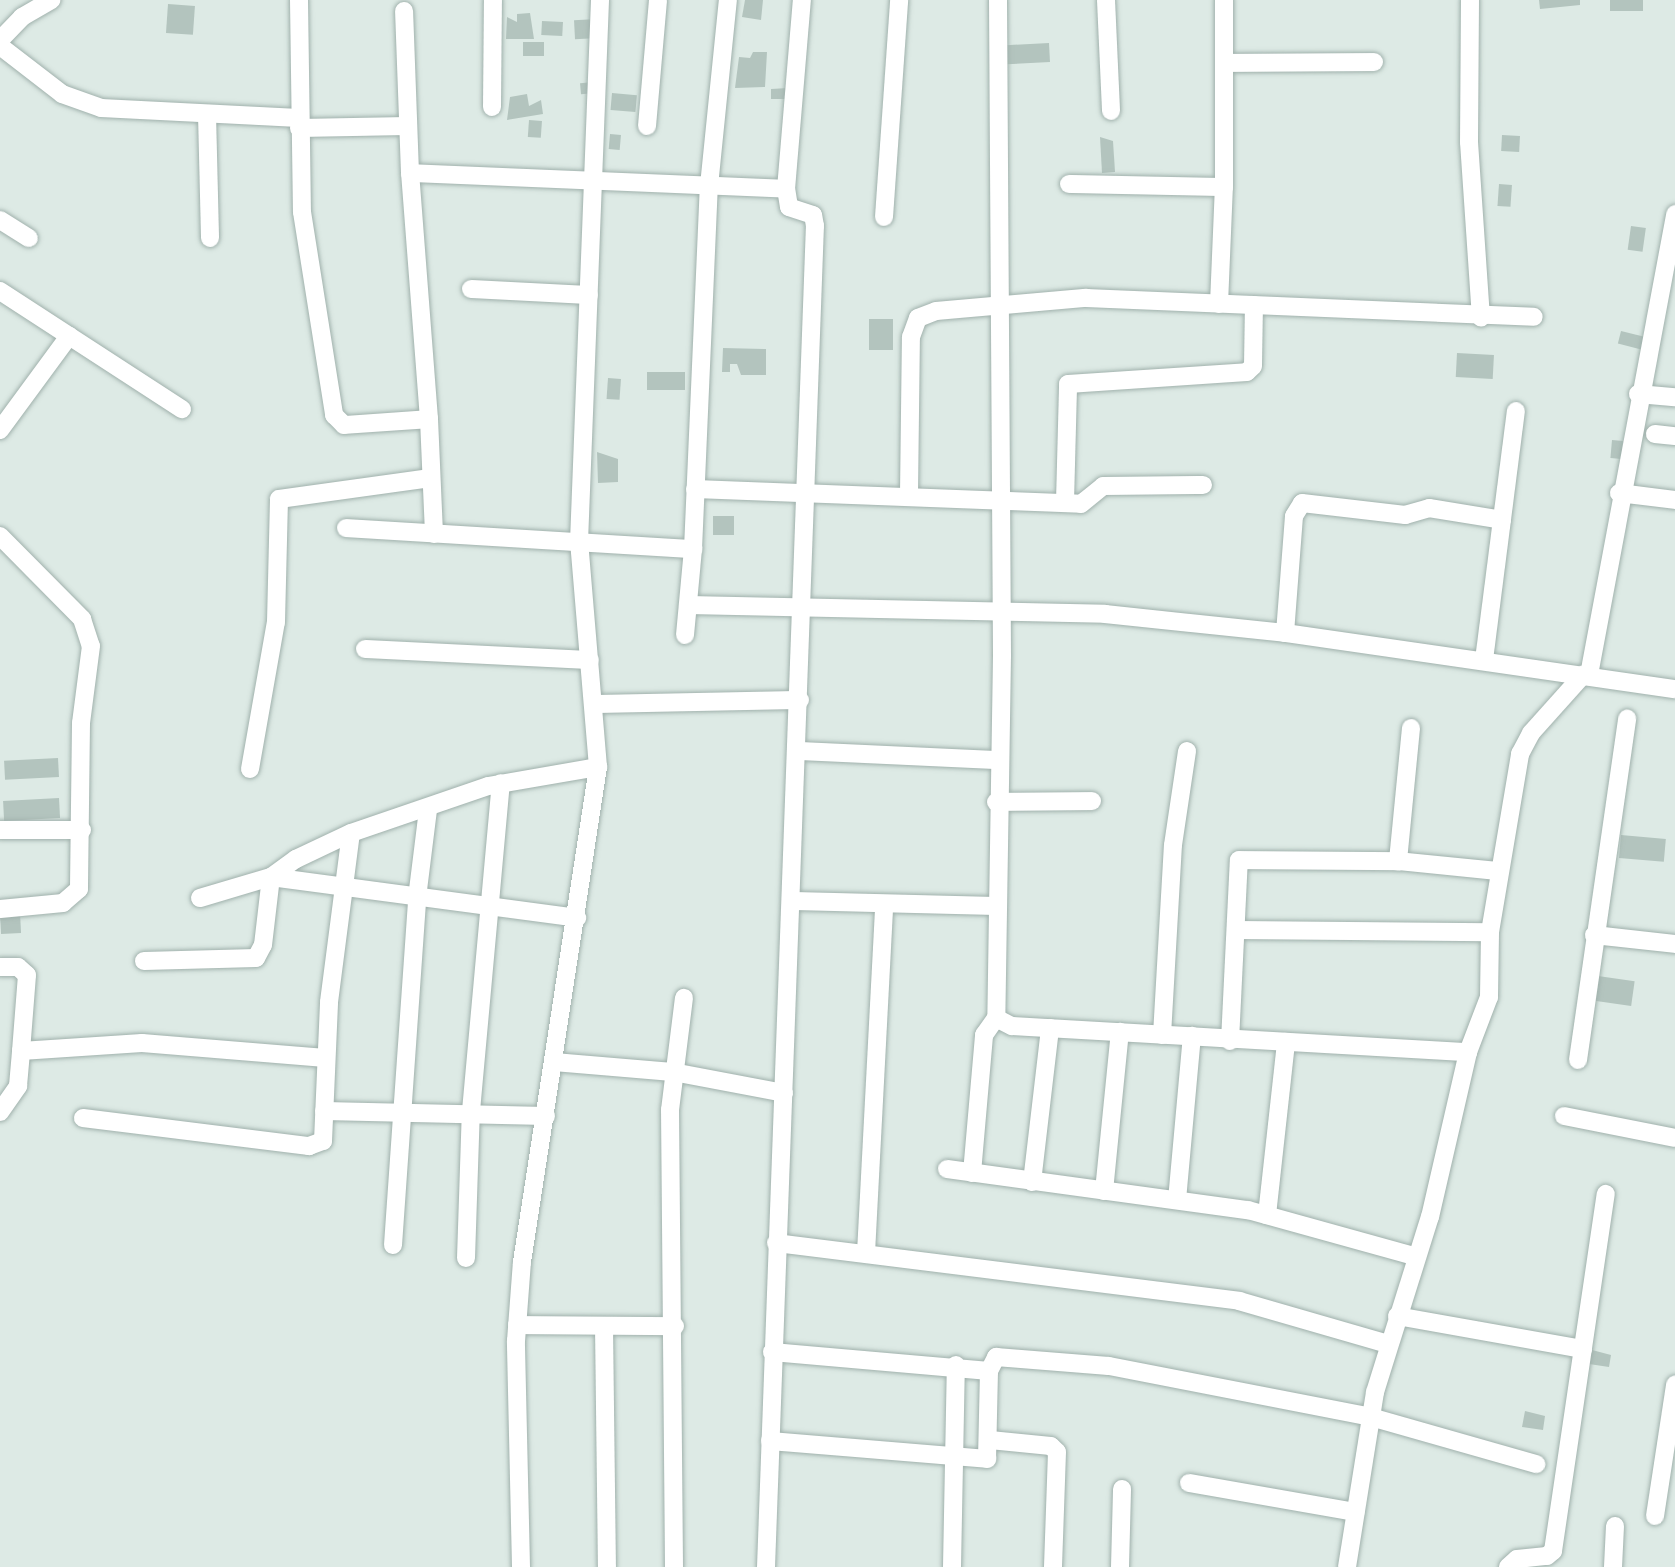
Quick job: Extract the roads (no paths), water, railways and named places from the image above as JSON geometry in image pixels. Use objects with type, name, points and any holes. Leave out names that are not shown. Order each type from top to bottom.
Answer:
[{"type":"street","points":[[0,40],[22,17],[51,0]]},
{"type":"street","points":[[299,0],[302,212],[336,421],[344,425],[429,419]]},
{"type":"street","points":[[492,107],[493,0]]},
{"type":"street","points":[[521,1567],[517,1325],[598,767],[579,542],[596,181],[600,0]]},
{"type":"street","points":[[647,126],[658,0]]},
{"type":"street","points":[[685,635],[693,549],[709,186],[728,0]]},
{"type":"street","points":[[766,1567],[776,1243],[793,902],[815,220],[810,213],[789,207],[786,189],[802,0]]},
{"type":"street","points":[[884,217],[899,0]]},
{"type":"street","points":[[972,1173],[984,1035],[996,1018],[996,802],[1001,615],[998,0]]},
{"type":"street","points":[[1106,0],[1111,111]]},
{"type":"street","points":[[1219,304],[1224,187],[1224,0]]},
{"type":"street","points":[[1470,0],[1469,142],[1481,318]]},
{"type":"street","points":[[404,11],[407,126],[429,419],[434,534]]},
{"type":"street","points":[[0,46],[34,75],[82,103],[299,123],[407,126]]},
{"type":"street","points":[[1224,63],[1374,62]]},
{"type":"street","points":[[207,114],[210,238]]},
{"type":"street","points":[[410,173],[786,189]]},
{"type":"street","points":[[1069,184],[1224,187]]},
{"type":"street","points":[[1347,1567],[1371,1417],[1388,1344],[1414,1256],[1430,1217],[1468,1052],[1492,981],[1490,932],[1499,871],[1524,744],[1587,674],[1619,493],[1675,214]]},
{"type":"street","points":[[0,220],[29,238]]},
{"type":"street","points":[[471,289],[589,295]]},
{"type":"street","points":[[0,291],[182,409]]},
{"type":"street","points":[[909,494],[913,326],[936,311],[1086,298],[1219,304],[1362,306],[1481,318],[1534,317]]},
{"type":"street","points":[[1065,502],[1068,384],[1247,372],[1253,366],[1254,305]]},
{"type":"street","points":[[2,424],[69,336]]},
{"type":"street","points":[[1638,394],[1675,397]]},
{"type":"street","points":[[1484,660],[1516,411]]},
{"type":"street","points":[[1655,434],[1675,436]]},
{"type":"street","points":[[250,769],[276,622],[279,499],[432,478]]},
{"type":"street","points":[[695,489],[909,494],[1087,503],[1103,486],[1203,485]]},
{"type":"street","points":[[1619,493],[1675,500]]},
{"type":"street","points":[[1285,633],[1294,516],[1302,503],[1405,515],[1429,508],[1502,520]]},
{"type":"street","points":[[346,528],[693,549]]},
{"type":"street","points":[[0,536],[88,629],[81,723],[82,830],[77,894],[63,903],[0,909]]},
{"type":"street","points":[[688,605],[802,611],[1001,615],[1105,614],[1285,633],[1587,674],[1675,689]]},
{"type":"street","points":[[365,649],[590,660]]},
{"type":"street","points":[[593,704],[800,700]]},
{"type":"street","points":[[1578,1060],[1594,935],[1627,718]]},
{"type":"street","points":[[1398,861],[1411,728]]},
{"type":"street","points":[[798,751],[997,760]]},
{"type":"street","points":[[1162,1035],[1173,845],[1187,751]]},
{"type":"street","points":[[200,898],[272,877],[351,833],[428,810],[501,783],[598,767]]},
{"type":"street","points":[[466,1258],[471,1112],[492,909],[501,783]]},
{"type":"street","points":[[996,802],[1092,801]]},
{"type":"street","points":[[393,1245],[400,1111],[417,898],[428,810]]},
{"type":"street","points":[[0,830],[82,830]]},
{"type":"street","points":[[83,1118],[309,1146],[323,1141],[325,1058],[351,833]]},
{"type":"street","points":[[1230,1041],[1237,930],[1236,867],[1242,858],[1398,861],[1499,871]]},
{"type":"street","points":[[272,877],[345,891],[577,918]]},
{"type":"street","points":[[144,961],[256,958],[263,945],[272,877]]},
{"type":"street","points":[[793,902],[997,906]]},
{"type":"street","points":[[866,1253],[884,904]]},
{"type":"street","points":[[1237,930],[1490,932]]},
{"type":"street","points":[[1594,935],[1675,944]]},
{"type":"street","points":[[0,967],[18,968],[27,975],[18,1086],[0,1112]]},
{"type":"street","points":[[674,1567],[674,1072],[684,998]]},
{"type":"street","points":[[996,1018],[1012,1026],[1192,1036],[1230,1041],[1468,1052]]},
{"type":"street","points":[[1032,1182],[1050,1028]]},
{"type":"street","points":[[1104,1191],[1120,1032]]},
{"type":"street","points":[[1177,1200],[1192,1036]]},
{"type":"street","points":[[1267,1215],[1286,1042]]},
{"type":"street","points":[[21,1050],[142,1044],[325,1058]]},
{"type":"street","points":[[554,1062],[674,1072],[784,1092]]},
{"type":"street","points":[[324,1112],[471,1112],[546,1116]]},
{"type":"street","points":[[1564,1116],[1675,1138]]},
{"type":"street","points":[[947,1169],[1177,1200],[1267,1215],[1414,1256]]},
{"type":"street","points":[[1508,1567],[1517,1559],[1547,1556],[1553,1551],[1606,1194]]},
{"type":"street","points":[[776,1243],[1239,1301],[1388,1344]]},
{"type":"street","points":[[1397,1316],[1583,1349]]},
{"type":"street","points":[[517,1325],[675,1326]]},
{"type":"street","points":[[604,1326],[607,1567]]},
{"type":"street","points":[[772,1352],[956,1365],[989,1371]]},
{"type":"street","points":[[770,1441],[987,1459],[990,1440],[989,1371],[996,1357],[1109,1366],[1371,1417],[1536,1464]]},
{"type":"street","points":[[952,1567],[956,1365]]},
{"type":"street","points":[[1655,1516],[1675,1382]]},
{"type":"street","points":[[990,1440],[1045,1445],[1057,1452],[1053,1567]]},
{"type":"street","points":[[1189,1483],[1355,1512]]},
{"type":"street","points":[[1120,1567],[1122,1489]]},
{"type":"street","points":[[1613,1567],[1615,1526]]}]
